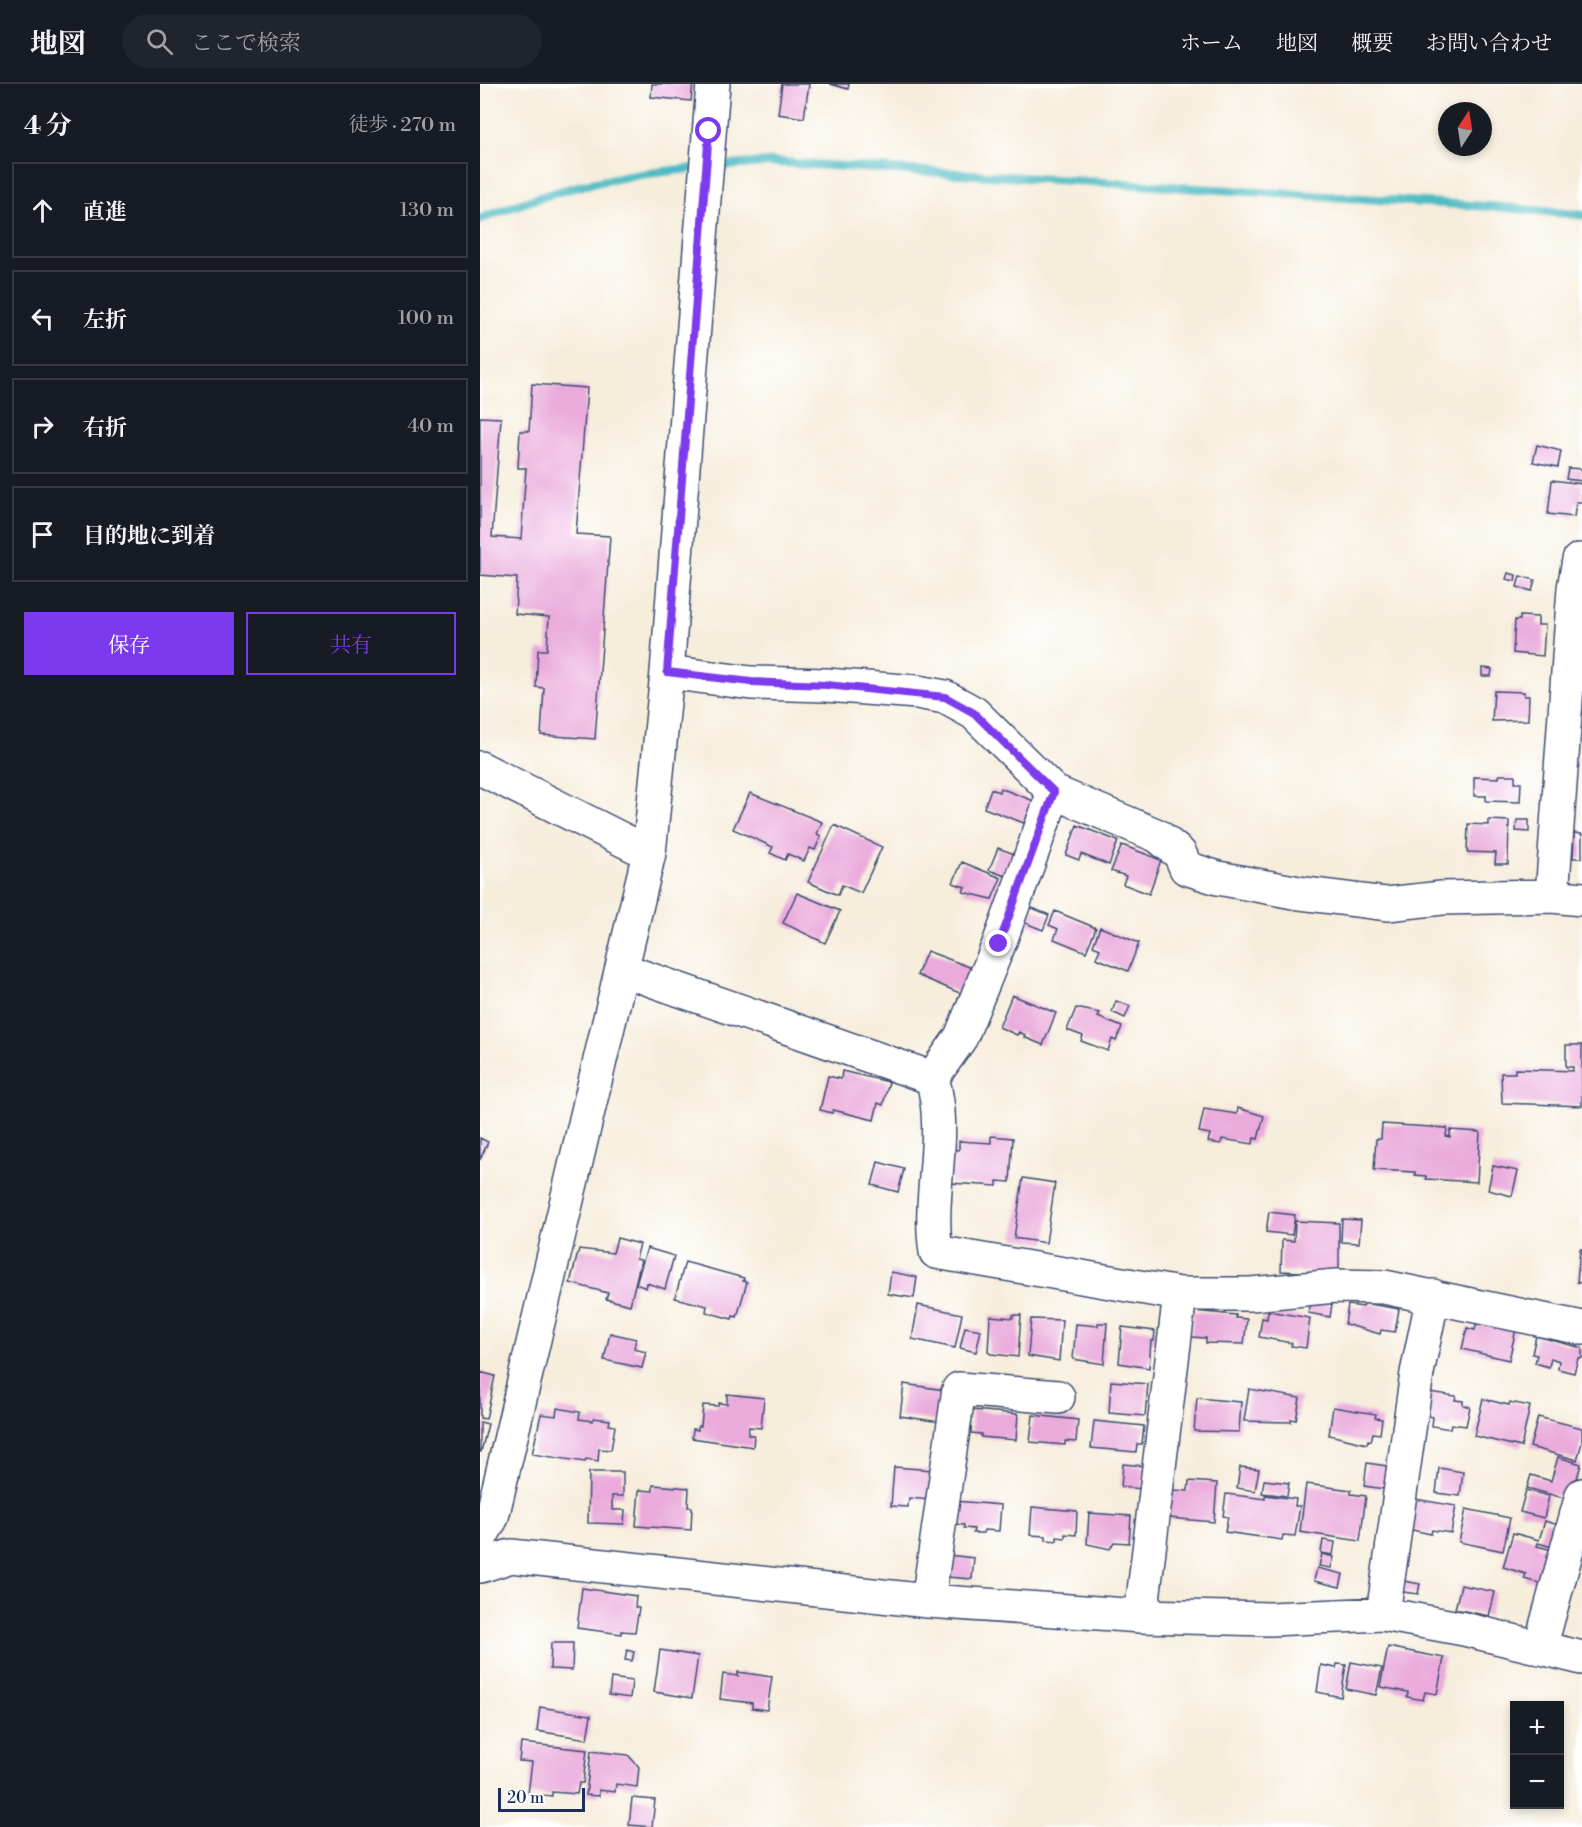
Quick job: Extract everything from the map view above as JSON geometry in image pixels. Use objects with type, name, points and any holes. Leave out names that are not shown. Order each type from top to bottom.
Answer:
[{"type":"street","points":[[480,1538],[492,1517],[649,853],[667,672],[713,84]]},
{"type":"street","points":[[667,672],[751,682],[860,688],[945,697],[974,713],[1054,792],[1158,836],[1180,854],[1186,868],[1218,878],[1299,893],[1387,903],[1442,898],[1567,897],[1574,588],[1579,560],[1582,561]]},
{"type":"street","points":[[480,768],[649,853]]},
{"type":"street","points":[[932,1078],[961,1037],[999,944],[1054,792]]},
{"type":"street","points":[[623,970],[932,1078]]},
{"type":"street","points":[[932,1078],[939,1101],[932,1223],[936,1252],[1180,1294],[1251,1294],[1336,1286],[1384,1287],[1582,1328]]},
{"type":"street","points":[[1141,1616],[1180,1294]]},
{"type":"street","points":[[1383,1614],[1417,1373],[1433,1296]]},
{"type":"street","points":[[928,1601],[959,1389],[1058,1397]]},
{"type":"street","points":[[1540,1648],[1582,1495]]},
{"type":"street","points":[[480,1566],[511,1556],[928,1601],[1141,1616],[1270,1619],[1383,1614],[1464,1629],[1582,1658]]},
{"type":"building","points":[[652,84],[693,84],[691,101],[651,97]]},
{"type":"building","points":[[782,84],[809,84],[804,118],[778,114]]},
{"type":"building","points":[[830,84],[849,84],[848,89]]},
{"type":"building","points":[[532,384],[587,388],[576,534],[610,536],[595,739],[541,735],[544,688],[536,687],[538,650],[547,650],[549,617],[515,614],[517,578],[480,575],[480,417],[501,418],[492,537],[521,539],[526,468],[518,468],[520,431],[529,431]]},
{"type":"building","points":[[1537,445],[1561,451],[1558,467],[1533,462]]},
{"type":"building","points":[[1568,468],[1582,469],[1582,481],[1566,479]]},
{"type":"building","points":[[1552,480],[1582,484],[1582,502],[1576,502],[1574,517],[1548,514]]},
{"type":"building","points":[[1508,573],[1516,575],[1515,581],[1506,579]]},
{"type":"building","points":[[1520,576],[1535,580],[1532,591],[1517,587]]},
{"type":"building","points":[[1520,616],[1538,617],[1538,625],[1545,625],[1543,656],[1513,653],[1515,620],[1520,620]]},
{"type":"building","points":[[1482,668],[1492,669],[1491,676],[1482,676]]},
{"type":"building","points":[[1494,691],[1524,692],[1524,696],[1529,696],[1528,720],[1492,721]]},
{"type":"building","points":[[1499,775],[1515,775],[1515,783],[1521,783],[1520,802],[1486,801],[1486,796],[1474,796],[1474,777],[1499,778]]},
{"type":"building","points":[[1000,788],[1039,803],[1034,816],[1028,814],[1024,823],[984,808],[991,789],[999,792]]},
{"type":"building","points":[[750,793],[822,822],[817,834],[821,836],[815,850],[810,848],[804,861],[788,854],[785,860],[770,853],[773,847],[733,829]]},
{"type":"building","points":[[1489,820],[1509,821],[1508,864],[1495,864],[1496,853],[1467,852],[1468,824],[1489,825]]},
{"type":"building","points":[[1517,820],[1529,820],[1529,832],[1516,831]]},
{"type":"building","points":[[834,825],[882,847],[861,893],[842,885],[838,895],[808,882]]},
{"type":"building","points":[[1077,825],[1118,841],[1109,865],[1081,854],[1079,860],[1066,855]]},
{"type":"building","points":[[1574,833],[1582,834],[1582,858],[1573,858]]},
{"type":"building","points":[[1122,845],[1161,860],[1149,894],[1123,884],[1126,876],[1111,871]]},
{"type":"building","points":[[998,848],[1017,855],[1008,877],[989,870]]},
{"type":"building","points":[[962,862],[1001,878],[992,899],[963,892],[965,887],[953,883]]},
{"type":"building","points":[[797,893],[840,911],[825,943],[783,923]]},
{"type":"building","points":[[1030,907],[1049,915],[1043,930],[1023,922]]},
{"type":"building","points":[[1055,911],[1096,928],[1086,952],[1054,939],[1058,929],[1049,925]]},
{"type":"building","points":[[1100,927],[1139,943],[1128,971],[1096,958],[1100,949],[1093,946]]},
{"type":"building","points":[[927,951],[972,968],[962,994],[917,975]]},
{"type":"building","points":[[1012,995],[1056,1013],[1043,1045],[1024,1037],[1025,1035],[1019,1032],[1017,1035],[999,1027]]},
{"type":"building","points":[[1116,1001],[1130,1006],[1125,1018],[1112,1012]]},
{"type":"building","points":[[1076,1008],[1100,1013],[1098,1017],[1122,1027],[1116,1041],[1112,1039],[1108,1051],[1081,1041],[1083,1036],[1067,1030]]},
{"type":"building","points":[[1566,1045],[1582,1045],[1582,1106],[1502,1103],[1501,1073],[1515,1073],[1515,1069],[1573,1071],[1573,1067],[1566,1067]]},
{"type":"building","points":[[842,1071],[889,1082],[883,1105],[878,1103],[874,1120],[833,1110],[832,1113],[820,1110],[828,1076],[841,1079]]},
{"type":"building","points":[[1238,1108],[1264,1116],[1258,1139],[1254,1138],[1253,1144],[1222,1139],[1221,1144],[1208,1142],[1210,1134],[1199,1132],[1204,1109],[1237,1114]]},
{"type":"building","points":[[1382,1124],[1447,1128],[1446,1136],[1450,1137],[1450,1130],[1480,1132],[1477,1182],[1426,1179],[1426,1176],[1415,1175],[1415,1172],[1374,1170],[1376,1139],[1381,1139]]},
{"type":"building","points":[[991,1136],[1013,1138],[1010,1182],[997,1181],[997,1186],[950,1183],[952,1149],[959,1150],[959,1141],[991,1143]]},
{"type":"building","points":[[480,1138],[488,1142],[480,1160]]},
{"type":"building","points":[[878,1162],[904,1169],[898,1192],[872,1185]]},
{"type":"building","points":[[1493,1166],[1518,1171],[1512,1196],[1488,1190]]},
{"type":"building","points":[[1023,1178],[1055,1183],[1046,1243],[1014,1238]]},
{"type":"building","points":[[1269,1212],[1295,1215],[1292,1235],[1266,1232]]},
{"type":"building","points":[[1342,1219],[1361,1220],[1359,1243],[1341,1242]]},
{"type":"building","points":[[1295,1221],[1339,1223],[1339,1274],[1281,1271],[1282,1240],[1294,1241]]},
{"type":"building","points":[[617,1238],[640,1244],[636,1259],[641,1260],[630,1305],[606,1299],[608,1293],[570,1283],[579,1249],[613,1253]]},
{"type":"building","points":[[647,1248],[674,1256],[665,1289],[647,1283],[646,1288],[636,1284]]},
{"type":"building","points":[[1580,1249],[1582,1249],[1582,1283],[1577,1282]]},
{"type":"building","points":[[685,1262],[744,1278],[743,1281],[747,1282],[737,1317],[733,1316],[732,1319],[706,1312],[707,1306],[675,1298]]},
{"type":"building","points":[[891,1272],[917,1277],[914,1298],[888,1294]]},
{"type":"building","points":[[1310,1301],[1332,1304],[1330,1317],[1308,1313]]},
{"type":"building","points":[[1364,1303],[1399,1309],[1395,1332],[1381,1330],[1380,1334],[1345,1324],[1348,1305],[1363,1307]]},
{"type":"building","points":[[918,1305],[962,1314],[955,1348],[912,1339]]},
{"type":"building","points":[[1193,1311],[1236,1315],[1236,1318],[1247,1319],[1244,1344],[1206,1343],[1206,1338],[1191,1337]]},
{"type":"building","points":[[1268,1311],[1310,1318],[1306,1348],[1259,1337],[1262,1318],[1267,1319]]},
{"type":"building","points":[[1013,1315],[1021,1315],[1018,1357],[991,1354],[988,1352],[990,1316],[1013,1318]]},
{"type":"building","points":[[1031,1319],[1062,1320],[1059,1361],[1028,1356]]},
{"type":"building","points":[[1477,1320],[1516,1329],[1509,1360],[1462,1349],[1467,1328],[1475,1330]]},
{"type":"building","points":[[1098,1323],[1107,1323],[1104,1364],[1073,1359],[1076,1324],[1098,1326]]},
{"type":"building","points":[[965,1327],[981,1330],[976,1352],[960,1348]]},
{"type":"building","points":[[1122,1327],[1155,1331],[1154,1341],[1151,1341],[1149,1368],[1119,1363]]},
{"type":"building","points":[[610,1333],[636,1339],[634,1349],[646,1352],[642,1368],[604,1360]]},
{"type":"building","points":[[1536,1336],[1582,1348],[1582,1358],[1578,1358],[1574,1373],[1558,1369],[1559,1361],[1551,1358],[1549,1367],[1535,1363],[1537,1355],[1532,1354]]},
{"type":"building","points":[[480,1372],[495,1376],[486,1419],[480,1418]]},
{"type":"building","points":[[1111,1381],[1148,1384],[1145,1416],[1109,1413]]},
{"type":"building","points":[[904,1384],[944,1390],[940,1422],[900,1416]]},
{"type":"building","points":[[1249,1389],[1300,1398],[1296,1420],[1291,1419],[1291,1422],[1244,1421]]},
{"type":"building","points":[[1429,1392],[1456,1396],[1455,1400],[1463,1401],[1463,1405],[1470,1407],[1466,1426],[1451,1424],[1450,1429],[1432,1426],[1433,1417],[1425,1415]]},
{"type":"building","points":[[727,1394],[764,1398],[761,1428],[749,1427],[748,1435],[754,1435],[753,1447],[692,1438],[693,1429],[698,1430],[698,1426],[701,1426],[703,1405],[727,1404]]},
{"type":"building","points":[[1197,1398],[1241,1402],[1239,1432],[1194,1431]]},
{"type":"building","points":[[1483,1399],[1509,1405],[1510,1402],[1530,1406],[1521,1447],[1474,1436]]},
{"type":"building","points":[[1333,1407],[1376,1414],[1375,1418],[1382,1419],[1380,1434],[1373,1433],[1371,1441],[1368,1440],[1367,1444],[1329,1435]]},
{"type":"building","points":[[557,1408],[580,1412],[579,1419],[610,1420],[609,1425],[615,1426],[611,1450],[599,1449],[598,1461],[586,1459],[585,1462],[532,1454],[541,1414],[556,1416]]},
{"type":"building","points":[[972,1410],[1018,1414],[1016,1440],[981,1437],[981,1434],[971,1433]]},
{"type":"building","points":[[1033,1415],[1078,1420],[1076,1442],[1065,1441],[1065,1445],[1030,1442]]},
{"type":"building","points":[[1538,1417],[1582,1428],[1582,1443],[1577,1460],[1530,1447]]},
{"type":"building","points":[[1094,1421],[1144,1426],[1142,1444],[1137,1444],[1136,1452],[1091,1448]]},
{"type":"building","points":[[480,1422],[488,1424],[481,1452],[480,1452]]},
{"type":"building","points":[[1558,1457],[1581,1464],[1571,1500],[1527,1488],[1531,1475],[1551,1481]]},
{"type":"building","points":[[1367,1463],[1387,1466],[1384,1489],[1364,1486]]},
{"type":"building","points":[[1123,1464],[1144,1466],[1143,1489],[1121,1487]]},
{"type":"building","points":[[894,1467],[933,1470],[931,1500],[909,1498],[908,1507],[891,1506]]},
{"type":"building","points":[[1240,1467],[1259,1469],[1255,1491],[1237,1488]]},
{"type":"building","points":[[1439,1468],[1463,1472],[1460,1496],[1436,1493]]},
{"type":"building","points":[[589,1472],[623,1472],[623,1496],[612,1496],[612,1510],[625,1510],[624,1524],[588,1523]]},
{"type":"building","points":[[1264,1480],[1289,1483],[1287,1496],[1262,1493]]},
{"type":"building","points":[[1189,1481],[1217,1483],[1214,1522],[1169,1518],[1171,1490],[1188,1491]]},
{"type":"building","points":[[1306,1484],[1351,1490],[1351,1494],[1366,1496],[1360,1541],[1300,1532]]},
{"type":"building","points":[[653,1485],[689,1488],[688,1507],[692,1507],[691,1530],[636,1526],[639,1490],[653,1491]]},
{"type":"building","points":[[1526,1490],[1549,1496],[1544,1518],[1520,1512]]},
{"type":"building","points":[[1226,1494],[1265,1499],[1265,1495],[1296,1499],[1295,1506],[1300,1506],[1295,1536],[1283,1535],[1282,1540],[1225,1532],[1228,1517],[1223,1516]]},
{"type":"building","points":[[1409,1498],[1456,1506],[1451,1533],[1432,1530],[1431,1534],[1412,1530],[1412,1526],[1405,1525]]},
{"type":"building","points":[[955,1501],[1001,1505],[999,1531],[984,1530],[983,1533],[973,1533],[974,1529],[953,1524]]},
{"type":"building","points":[[1032,1507],[1077,1511],[1076,1535],[1065,1534],[1065,1538],[1057,1537],[1057,1541],[1046,1540],[1046,1536],[1030,1535]]},
{"type":"building","points":[[1466,1509],[1510,1518],[1503,1551],[1459,1542]]},
{"type":"building","points":[[1089,1513],[1131,1516],[1129,1543],[1114,1542],[1110,1549],[1087,1544]]},
{"type":"building","points":[[1545,1521],[1565,1527],[1559,1549],[1538,1543],[1537,1546],[1552,1550],[1543,1584],[1524,1579],[1526,1574],[1503,1567],[1513,1533],[1539,1540]]},
{"type":"building","points":[[1323,1540],[1335,1542],[1333,1555],[1321,1553]]},
{"type":"building","points":[[1322,1554],[1334,1557],[1331,1568],[1319,1566]]},
{"type":"building","points":[[948,1555],[974,1558],[972,1579],[947,1577]]},
{"type":"building","points":[[1317,1568],[1343,1574],[1340,1587],[1314,1581]]},
{"type":"building","points":[[1404,1581],[1420,1584],[1418,1594],[1403,1592]]},
{"type":"building","points":[[1461,1585],[1495,1592],[1489,1616],[1455,1609]]},
{"type":"building","points":[[582,1588],[636,1596],[635,1607],[639,1608],[635,1632],[621,1631],[621,1634],[577,1628]]},
{"type":"building","points":[[551,1643],[573,1643],[572,1670],[550,1669]]},
{"type":"building","points":[[1388,1647],[1444,1658],[1437,1694],[1425,1692],[1423,1700],[1407,1697],[1408,1692],[1380,1687]]},
{"type":"building","points":[[627,1650],[634,1652],[632,1661],[625,1660]]},
{"type":"building","points":[[660,1650],[698,1656],[692,1698],[654,1692]]},
{"type":"building","points":[[1351,1662],[1382,1668],[1376,1695],[1346,1689]]},
{"type":"building","points":[[1337,1664],[1346,1665],[1341,1697],[1317,1692],[1321,1665],[1336,1668]]},
{"type":"building","points":[[738,1672],[772,1677],[767,1710],[752,1708],[752,1703],[720,1699],[723,1674],[738,1676]]},
{"type":"building","points":[[611,1678],[632,1681],[630,1698],[609,1695]]},
{"type":"building","points":[[540,1707],[591,1715],[587,1739],[537,1731]]},
{"type":"building","points":[[521,1743],[587,1750],[583,1783],[579,1783],[577,1794],[552,1792],[552,1796],[528,1794],[532,1762],[519,1761]]},
{"type":"building","points":[[591,1751],[628,1755],[639,1767],[637,1787],[616,1784],[615,1792],[599,1790],[599,1796],[586,1795]]},
{"type":"building","points":[[632,1798],[655,1800],[652,1827],[629,1825]]},
{"type":"waterway","points":[[480,219],[538,198],[598,182],[662,172],[771,162],[1499,207],[1582,215]]},
{"type":"route","points":[[709,131],[667,672],[751,682],[917,692],[945,697],[974,713],[1054,792],[999,944]]}]
